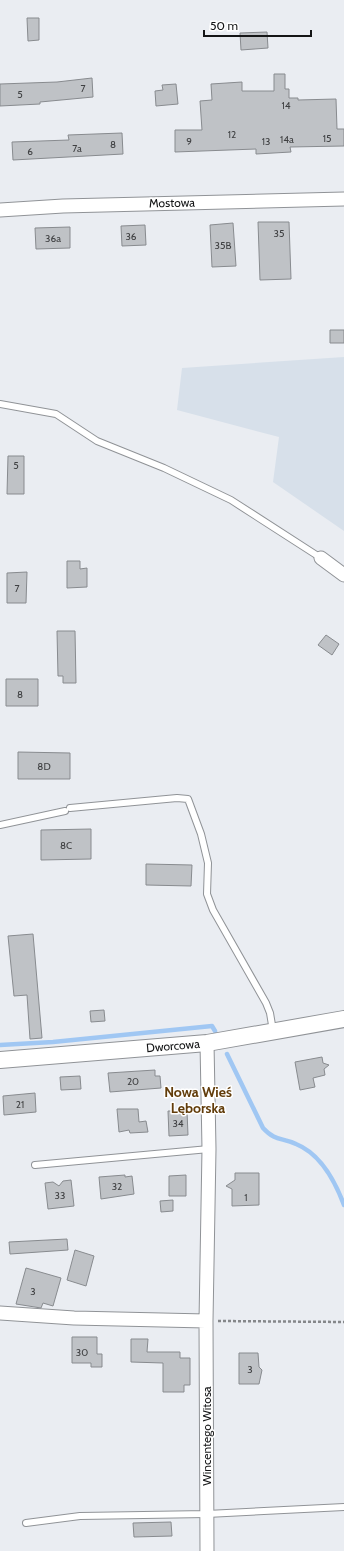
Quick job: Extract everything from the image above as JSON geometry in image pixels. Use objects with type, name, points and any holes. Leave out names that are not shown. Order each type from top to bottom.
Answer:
[{"type":"street","name":"Mostowa","points":[[0,210],[64,206],[344,199]]},
{"type":"street","points":[[321,558],[344,575]]},
{"type":"street","name":"Dworcowa","points":[[0,1060],[207,1043],[344,1019]]},
{"type":"street","name":"Wincentego Witosa","points":[[207,1043],[207,1551]]},
{"type":"street","points":[[0,1313],[74,1318],[206,1321]]},
{"type":"lane","points":[[0,404],[56,414],[97,441],[164,468],[231,500],[321,558]]},
{"type":"lane","points":[[0,825],[67,810],[177,798],[188,799],[201,834],[208,863],[207,894],[211,904],[266,1003],[270,1012],[273,1032]]},
{"type":"lane","points":[[35,1165],[208,1149]]},
{"type":"lane","points":[[26,1523],[80,1516],[207,1514],[344,1507]]},
{"type":"path","points":[[206,1321],[344,1322]]},
{"type":"shaded area","points":[[344,357],[344,531],[273,482],[279,437],[177,410],[182,368]]},
{"type":"building","points":[[27,18],[39,18],[39,40],[28,41]]},
{"type":"building","points":[[267,32],[268,48],[241,50],[240,33]]},
{"type":"building","points":[[274,74],[285,74],[285,89],[289,89],[289,98],[298,98],[298,100],[336,99],[337,129],[344,129],[344,146],[290,147],[291,152],[256,154],[256,149],[175,152],[175,130],[202,130],[200,101],[212,100],[211,84],[242,82],[242,91],[274,91]]},
{"type":"building","points":[[92,78],[93,97],[40,102],[40,104],[0,106],[0,84],[57,82]]},
{"type":"building","points":[[176,84],[178,104],[156,106],[155,91],[163,90],[162,85]]},
{"type":"building","points":[[122,133],[123,154],[13,160],[12,142],[69,140],[68,135]]},
{"type":"building","points":[[258,222],[289,222],[291,279],[260,280]]},
{"type":"building","points":[[233,223],[236,266],[212,267],[210,225]]},
{"type":"building","points":[[145,225],[146,245],[122,246],[121,226]]},
{"type":"building","points":[[70,227],[70,248],[36,249],[35,228]]},
{"type":"building","points":[[330,330],[344,330],[344,343],[330,343]]},
{"type":"building","points":[[8,456],[24,456],[24,494],[7,494]]},
{"type":"building","points":[[67,561],[80,561],[80,569],[87,568],[87,587],[67,588]]},
{"type":"building","points":[[27,572],[26,603],[7,603],[7,573]]},
{"type":"building","points":[[57,631],[75,631],[76,683],[63,683],[63,676],[58,676]]},
{"type":"building","points":[[326,635],[339,644],[332,655],[318,645]]},
{"type":"building","points":[[6,679],[38,679],[38,706],[6,706]]},
{"type":"building","points":[[18,752],[70,753],[70,779],[18,779]]},
{"type":"building","points":[[91,829],[91,859],[41,860],[41,830]]},
{"type":"building","points":[[146,864],[192,865],[191,886],[146,885]]},
{"type":"building","points":[[33,934],[42,1038],[30,1039],[27,995],[14,996],[8,936]]},
{"type":"building","points":[[104,1010],[105,1021],[91,1022],[90,1011]]},
{"type":"building","points":[[322,1057],[323,1063],[329,1065],[324,1069],[325,1075],[313,1078],[315,1087],[300,1090],[295,1062]]},
{"type":"building","points":[[155,1070],[155,1076],[160,1076],[161,1088],[110,1092],[108,1073]]},
{"type":"building","points":[[80,1076],[81,1089],[61,1090],[60,1077]]},
{"type":"building","points":[[35,1093],[36,1112],[4,1115],[3,1096]]},
{"type":"building","points":[[117,1109],[138,1109],[139,1122],[146,1121],[148,1132],[130,1133],[129,1130],[119,1132]]},
{"type":"building","points":[[168,1111],[187,1111],[188,1135],[169,1136]]},
{"type":"building","points":[[235,1173],[259,1173],[259,1205],[232,1206],[232,1189],[226,1186],[235,1180]]},
{"type":"building","points":[[125,1175],[125,1177],[132,1176],[134,1194],[101,1199],[99,1177]]},
{"type":"building","points":[[186,1175],[186,1196],[169,1196],[169,1176]]},
{"type":"building","points":[[71,1180],[74,1206],[48,1209],[45,1183],[53,1182],[59,1186],[63,1181]]},
{"type":"building","points":[[173,1200],[173,1211],[161,1212],[160,1201]]},
{"type":"building","points":[[67,1239],[68,1250],[10,1254],[9,1242]]},
{"type":"building","points":[[75,1250],[94,1256],[86,1286],[67,1280]]},
{"type":"building","points":[[26,1268],[61,1278],[53,1306],[43,1303],[41,1308],[16,1304]]},
{"type":"building","points":[[72,1337],[97,1337],[97,1354],[102,1354],[102,1367],[91,1367],[91,1363],[72,1363]]},
{"type":"building","points":[[131,1339],[148,1339],[147,1352],[180,1352],[180,1358],[190,1358],[190,1385],[184,1385],[184,1392],[163,1392],[163,1363],[131,1362]]},
{"type":"building","points":[[239,1353],[258,1353],[259,1367],[262,1370],[259,1384],[239,1384]]},
{"type":"building","points":[[171,1522],[172,1536],[134,1537],[133,1523]]},
{"type":"waterway","points":[[0,1045],[53,1042],[212,1026],[215,1031]]},
{"type":"waterway","points":[[227,1054],[263,1128],[275,1137],[296,1144],[313,1154],[326,1169],[344,1205]]},
{"type":"district","name":"Nowa Wieś Lęborska","points":[[198,1100]]}]
